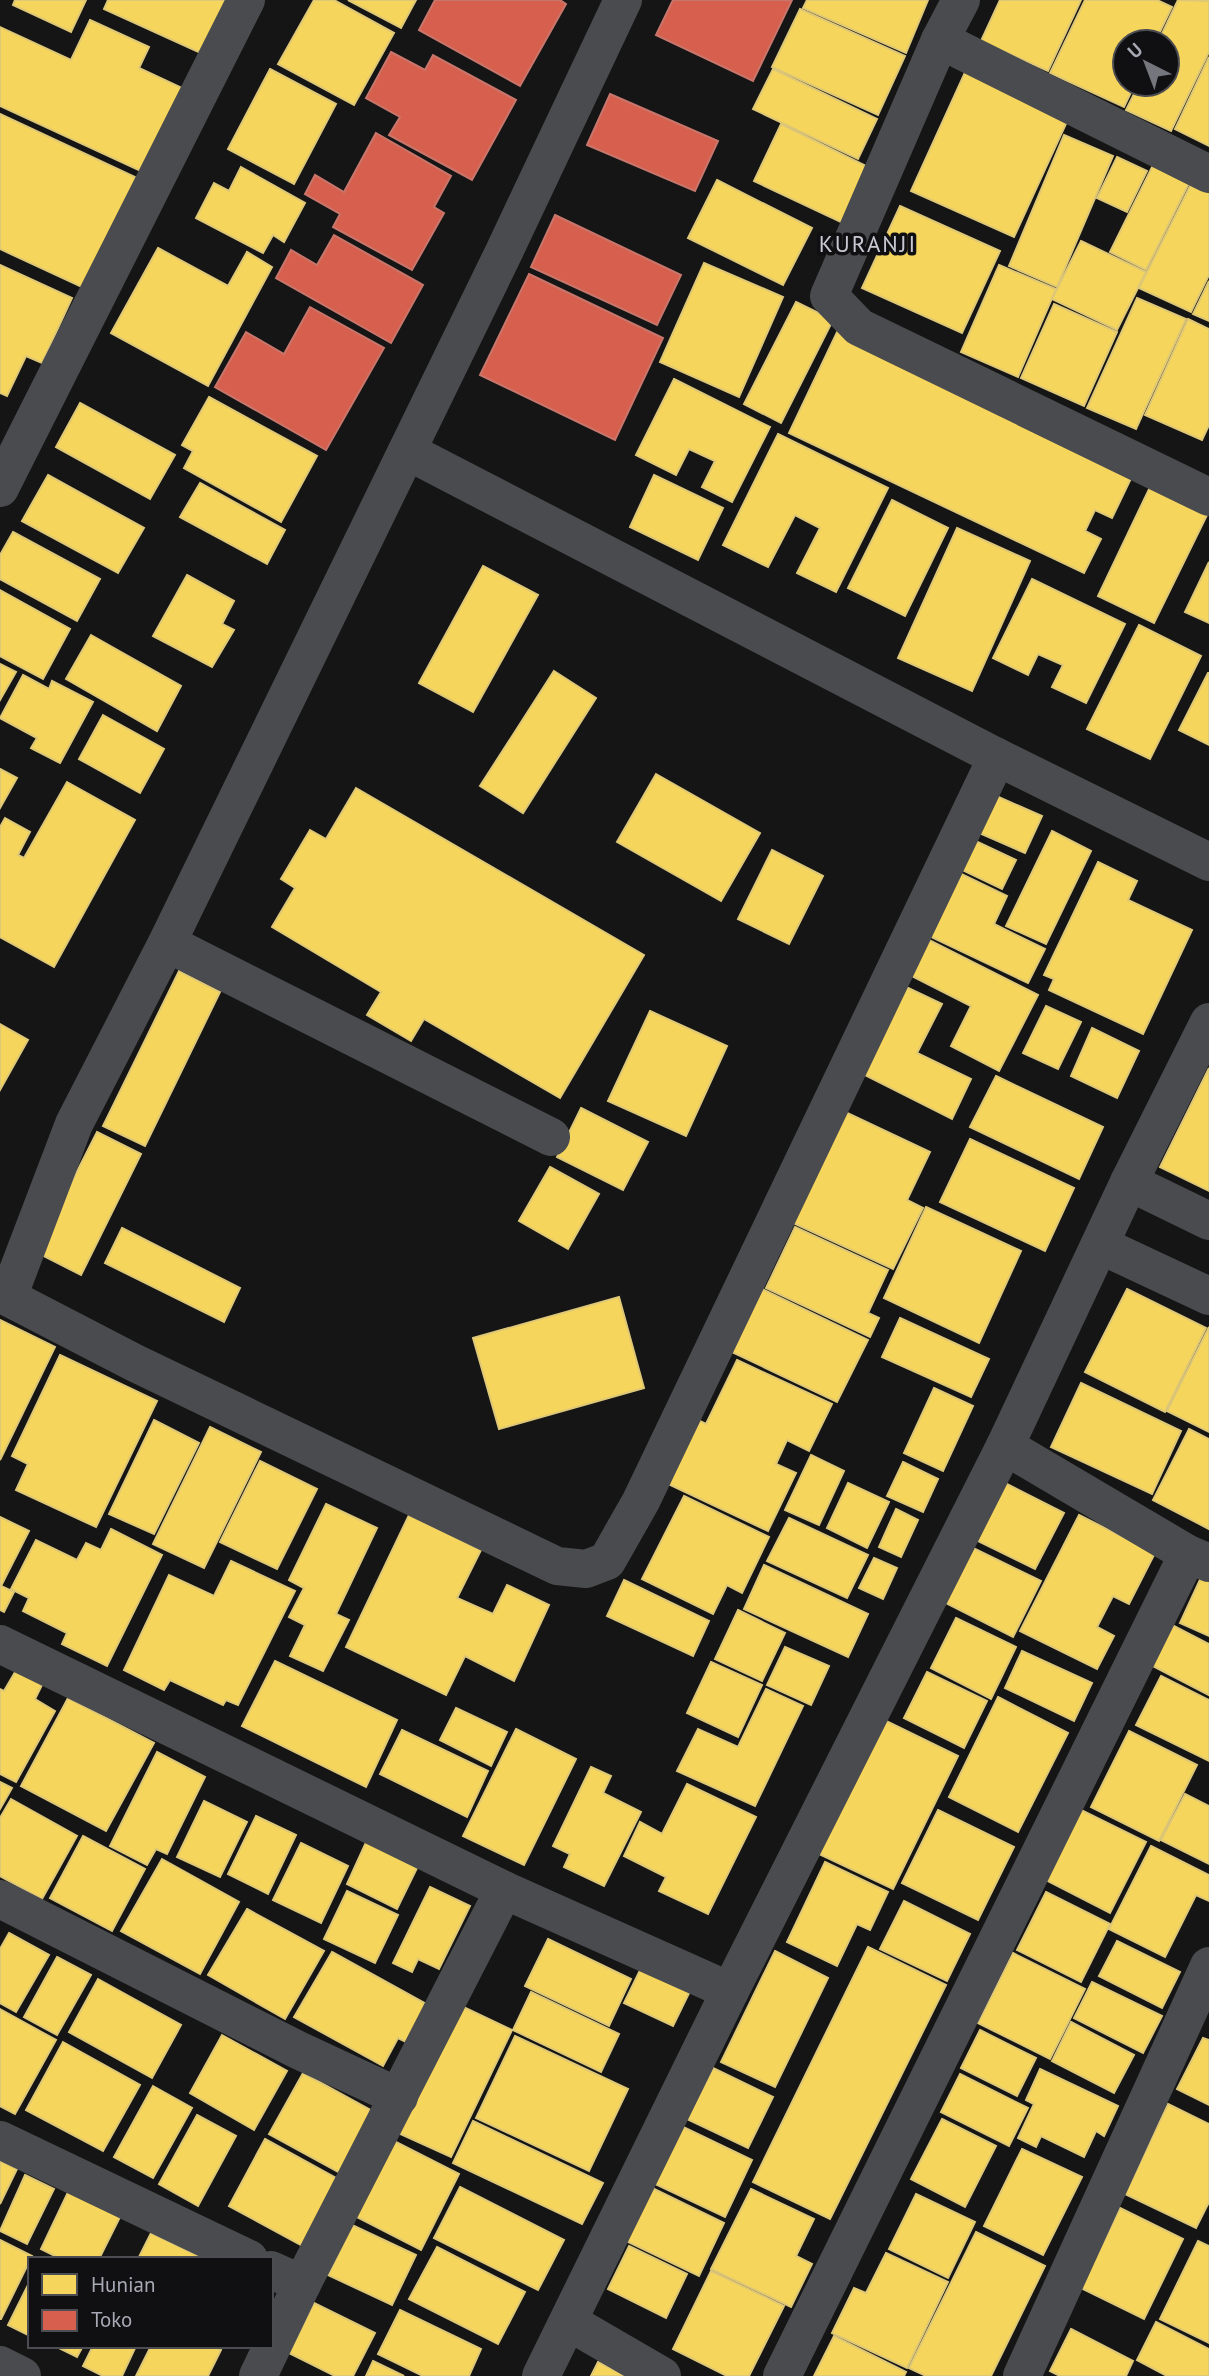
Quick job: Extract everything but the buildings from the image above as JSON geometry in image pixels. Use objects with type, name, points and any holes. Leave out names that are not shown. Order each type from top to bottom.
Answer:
[{"type":"street","points":[[0,488],[246,0]]},
{"type":"street","points":[[623,0],[167,943],[74,1124],[4,1295],[135,1363],[557,1566],[586,1569],[607,1561],[641,1501],[997,757]]},
{"type":"street","points":[[961,0],[940,40],[829,296],[859,327],[1209,497]]},
{"type":"street","points":[[940,40],[1209,174]]},
{"type":"street","points":[[407,451],[997,757],[1209,862]]},
{"type":"street","points":[[167,943],[551,1137]]},
{"type":"street","points":[[541,2376],[730,1991],[1005,1446],[1129,1182],[1209,1022]]},
{"type":"street","points":[[1129,1182],[1209,1221]]},
{"type":"street","points":[[1100,1245],[1209,1296]]},
{"type":"street","points":[[782,2376],[1198,1559],[1005,1446]]},
{"type":"street","points":[[0,1644],[504,1890],[730,1991]]},
{"type":"street","points":[[273,2325],[287,2277],[399,2096],[504,1890]]},
{"type":"street","points":[[0,1899],[298,2050],[399,2096]]},
{"type":"street","points":[[1022,2376],[1209,1966]]},
{"type":"street","points":[[0,2140],[245,2257]]},
{"type":"street","points":[[569,2322],[662,2376]]},
{"type":"street","points":[[258,2376],[266,2348]]},
{"type":"street","points":[[0,2365],[22,2376]]},
{"type":"district","name":"KURANJI","points":[[868,243]]}]
